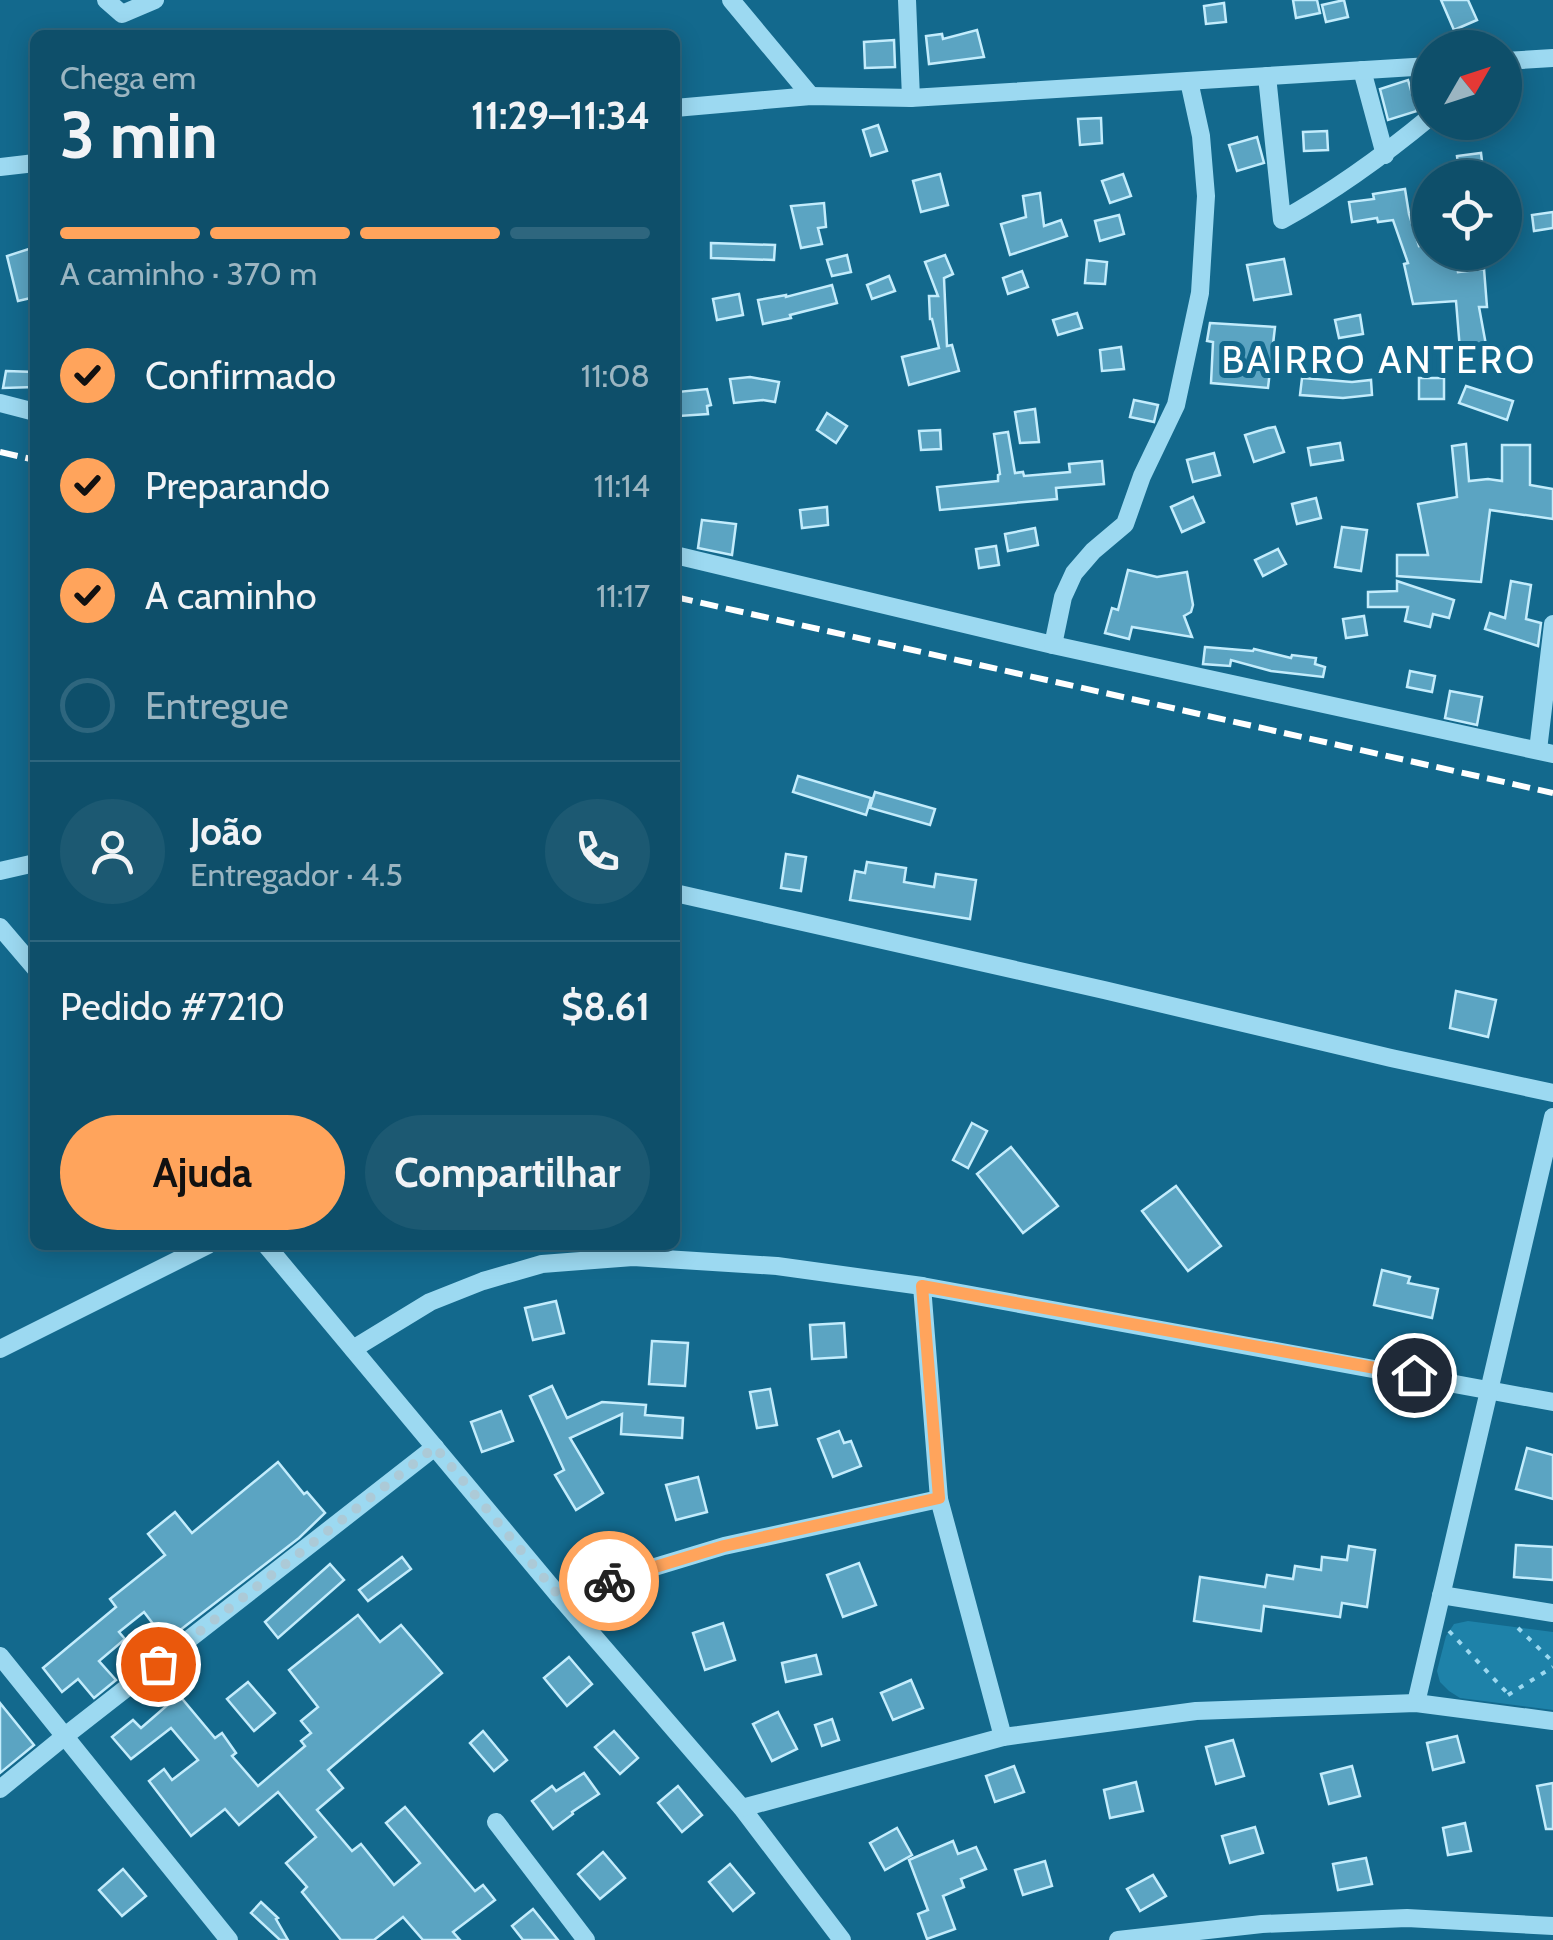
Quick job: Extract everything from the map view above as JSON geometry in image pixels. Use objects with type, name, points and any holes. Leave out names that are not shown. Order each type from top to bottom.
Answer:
[{"type":"street","points":[[106,0],[122,14],[154,0]]},
{"type":"street","points":[[731,0],[811,96]]},
{"type":"street","points":[[907,0],[911,98]]},
{"type":"street","points":[[1522,60],[1553,58]]},
{"type":"street","points":[[680,108],[811,96],[911,98],[1412,67]]},
{"type":"street","points":[[1362,70],[1384,155]]},
{"type":"street","points":[[1266,76],[1282,220],[1323,197],[1412,132]]},
{"type":"street","points":[[1053,645],[1063,597],[1074,573],[1092,551],[1124,524],[1176,406],[1200,294],[1206,196],[1201,136],[1189,80]]},
{"type":"street","points":[[0,167],[30,163]]},
{"type":"street","points":[[0,404],[30,411]]},
{"type":"street","points":[[680,555],[1053,645],[1546,752],[1553,624]]},
{"type":"street","points":[[0,871],[30,864]]},
{"type":"street","points":[[680,894],[1553,1093]]},
{"type":"street","points":[[0,926],[30,962]]},
{"type":"street","points":[[1416,1703],[1553,1117]]},
{"type":"street","points":[[0,1350],[198,1250]]},
{"type":"street","points":[[270,1250],[742,1808],[842,1940]]},
{"type":"street","points":[[352,1348],[430,1302],[483,1281],[542,1264],[633,1256],[777,1266],[922,1286],[1553,1402]]},
{"type":"street","points":[[922,1286],[939,1498],[1003,1737]]},
{"type":"street","points":[[0,1789],[435,1447]]},
{"type":"street","points":[[559,1596],[724,1546],[939,1498]]},
{"type":"street","points":[[1441,1595],[1553,1613]]},
{"type":"street","points":[[0,1656],[229,1940]]},
{"type":"street","points":[[742,1808],[1003,1737],[1196,1711],[1416,1703],[1553,1721]]},
{"type":"street","points":[[496,1822],[586,1940]]},
{"type":"street","points":[[1118,1940],[1262,1924],[1407,1918],[1553,1926]]},
{"type":"path","points":[[1496,1702],[1553,1665],[1518,1628]]},
{"type":"path","points":[[1450,1631],[1518,1706]]},
{"type":"shaded area","points":[[1468,1621],[1553,1632],[1553,1710],[1460,1698],[1440,1682],[1437,1671],[1446,1636],[1454,1624]]},
{"type":"building","points":[[1293,0],[1317,0],[1320,13],[1296,18]]},
{"type":"building","points":[[1344,0],[1348,17],[1326,22],[1322,5]]},
{"type":"building","points":[[1441,0],[1468,0],[1477,20],[1454,30]]},
{"type":"building","points":[[1224,3],[1226,22],[1206,24],[1204,6]]},
{"type":"building","points":[[977,30],[984,57],[929,64],[926,36],[942,34],[943,39]]},
{"type":"building","points":[[894,40],[895,67],[865,68],[864,42]]},
{"type":"building","points":[[1408,80],[1412,113],[1388,120],[1380,89]]},
{"type":"building","points":[[1101,118],[1102,143],[1080,145],[1078,119]]},
{"type":"building","points":[[878,125],[887,151],[871,156],[863,130]]},
{"type":"building","points":[[1327,131],[1328,150],[1304,151],[1303,132]]},
{"type":"building","points":[[1257,137],[1264,163],[1237,171],[1229,145]]},
{"type":"building","points":[[1481,153],[1482,160],[1458,160],[1457,156]]},
{"type":"building","points":[[940,174],[948,205],[921,212],[913,181]]},
{"type":"building","points":[[1123,174],[1131,196],[1110,203],[1102,181]]},
{"type":"building","points":[[1405,189],[1412,224],[1412,270],[1484,270],[1487,307],[1479,307],[1486,345],[1460,350],[1456,301],[1413,304],[1404,264],[1408,263],[1393,220],[1352,222],[1349,202],[1374,199],[1373,194]]},
{"type":"building","points":[[1040,193],[1044,226],[1061,220],[1067,236],[1010,255],[1001,224],[1026,217],[1023,196]]},
{"type":"building","points":[[824,203],[826,227],[818,228],[822,244],[801,248],[791,206]]},
{"type":"building","points":[[1553,212],[1553,228],[1534,231],[1532,215]]},
{"type":"building","points":[[1119,215],[1124,234],[1100,241],[1095,221]]},
{"type":"building","points":[[711,243],[775,245],[774,260],[711,258]]},
{"type":"building","points":[[30,249],[30,298],[18,301],[7,256]]},
{"type":"building","points":[[847,255],[851,272],[832,276],[827,260]]},
{"type":"building","points":[[945,255],[953,274],[944,278],[947,346],[952,345],[959,371],[909,385],[902,357],[939,348],[930,319],[929,296],[938,296],[925,262]]},
{"type":"building","points":[[1284,259],[1291,294],[1254,300],[1247,265]]},
{"type":"building","points":[[1087,260],[1107,262],[1105,284],[1085,283]]},
{"type":"building","points":[[1022,271],[1028,287],[1008,294],[1003,278]]},
{"type":"building","points":[[889,276],[895,291],[872,299],[867,285]]},
{"type":"building","points":[[832,285],[837,303],[763,324],[758,300]]},
{"type":"building","points":[[739,294],[743,315],[717,320],[713,299]]},
{"type":"building","points":[[1077,313],[1082,328],[1058,335],[1053,320]]},
{"type":"building","points":[[1360,315],[1363,334],[1339,338],[1335,320]]},
{"type":"building","points":[[1210,323],[1275,327],[1268,388],[1211,383],[1213,342],[1207,341]]},
{"type":"building","points":[[1121,347],[1124,369],[1102,371],[1100,350]]},
{"type":"building","points":[[6,371],[30,372],[30,387],[3,388]]},
{"type":"building","points":[[750,377],[779,382],[775,402],[734,403],[730,379]]},
{"type":"building","points":[[1302,378],[1371,380],[1372,395],[1300,395]]},
{"type":"building","points":[[1419,378],[1444,378],[1444,399],[1419,399]]},
{"type":"building","points":[[1466,386],[1513,401],[1507,420],[1459,403]]},
{"type":"building","points":[[707,389],[711,405],[707,406],[708,414],[680,416],[680,392]]},
{"type":"building","points":[[1134,400],[1158,405],[1154,422],[1130,417]]},
{"type":"building","points":[[1035,409],[1039,442],[1020,443],[1015,412]]},
{"type":"building","points":[[827,413],[847,426],[836,443],[817,430]]},
{"type":"building","points":[[1275,427],[1284,452],[1254,462],[1245,435]]},
{"type":"building","points":[[940,430],[941,449],[921,450],[919,431]]},
{"type":"building","points":[[1008,432],[1015,473],[1023,472],[1024,476],[1070,472],[1069,464],[1102,461],[1104,484],[1056,488],[1057,499],[940,510],[937,487],[998,481],[994,434]]},
{"type":"building","points":[[1340,443],[1343,460],[1311,465],[1308,448]]},
{"type":"building","points":[[1466,444],[1469,481],[1502,481],[1502,445],[1530,445],[1530,485],[1553,489],[1553,519],[1490,510],[1481,582],[1397,576],[1397,555],[1428,555],[1418,504],[1457,497],[1452,446]]},
{"type":"building","points":[[1214,453],[1220,475],[1193,482],[1187,460]]},
{"type":"building","points":[[1193,497],[1204,522],[1182,532],[1171,507]]},
{"type":"building","points":[[1316,498],[1321,518],[1297,524],[1292,504]]},
{"type":"building","points":[[827,507],[828,525],[802,528],[800,510]]},
{"type":"building","points":[[702,520],[736,524],[732,555],[698,548]]},
{"type":"building","points":[[1342,527],[1367,530],[1361,571],[1335,567]]},
{"type":"building","points":[[1035,528],[1038,545],[1008,551],[1005,534]]},
{"type":"building","points":[[996,546],[999,565],[979,568],[976,549]]},
{"type":"building","points":[[1278,549],[1286,564],[1263,576],[1255,560]]},
{"type":"building","points":[[1128,570],[1157,577],[1187,572],[1193,605],[1184,616],[1192,637],[1132,627],[1129,639],[1105,633],[1112,608],[1118,610]]},
{"type":"building","points":[[1397,581],[1454,600],[1449,618],[1433,614],[1430,627],[1405,621],[1408,607],[1368,607],[1368,592],[1397,591]]},
{"type":"building","points":[[1511,581],[1531,585],[1526,619],[1541,623],[1538,646],[1485,629],[1490,613],[1505,618]]},
{"type":"building","points":[[1364,616],[1367,635],[1346,638],[1343,619]]},
{"type":"building","points":[[1205,647],[1316,658],[1315,664],[1325,667],[1323,677],[1271,671],[1231,660],[1230,666],[1203,664]]},
{"type":"building","points":[[1410,671],[1435,676],[1432,692],[1407,687]]},
{"type":"building","points":[[1450,691],[1482,697],[1477,725],[1445,718]]},
{"type":"building","points":[[798,776],[871,798],[866,815],[793,792]]},
{"type":"building","points":[[875,792],[935,809],[930,825],[870,808]]},
{"type":"building","points":[[786,854],[806,857],[801,891],[781,888]]},
{"type":"building","points":[[867,862],[906,868],[904,882],[934,887],[936,874],[976,880],[970,919],[850,900],[855,871],[865,873]]},
{"type":"building","points":[[1456,991],[1496,1000],[1488,1037],[1450,1028]]},
{"type":"building","points":[[972,1123],[987,1131],[968,1168],[953,1160]]},
{"type":"building","points":[[1011,1147],[1058,1206],[1023,1233],[977,1174]]},
{"type":"building","points":[[1176,1186],[1221,1246],[1188,1271],[1142,1211]]},
{"type":"building","points":[[1382,1270],[1410,1277],[1408,1283],[1438,1289],[1432,1318],[1374,1305]]},
{"type":"building","points":[[556,1301],[564,1333],[533,1340],[525,1308]]},
{"type":"building","points":[[844,1323],[846,1357],[812,1359],[810,1325]]},
{"type":"building","points":[[652,1341],[688,1343],[685,1386],[649,1384]]},
{"type":"building","points":[[552,1386],[567,1418],[602,1402],[646,1405],[645,1415],[683,1418],[682,1438],[621,1434],[622,1414],[570,1438],[603,1493],[576,1510],[555,1475],[564,1470],[530,1396]]},
{"type":"building","points":[[770,1389],[777,1425],[757,1428],[750,1392]]},
{"type":"building","points":[[501,1411],[513,1441],[482,1452],[471,1422]]},
{"type":"building","points":[[839,1431],[844,1443],[851,1441],[861,1466],[833,1477],[818,1439]]},
{"type":"building","points":[[1527,1448],[1553,1455],[1553,1499],[1516,1489]]},
{"type":"building","points":[[278,1462],[325,1513],[299,1538],[166,1641],[144,1612],[119,1632],[125,1639],[99,1661],[116,1680],[94,1698],[78,1679],[62,1692],[43,1668],[116,1607],[110,1599],[165,1555],[148,1534],[175,1512],[192,1533]]},
{"type":"building","points":[[698,1477],[707,1512],[676,1520],[666,1485]]},
{"type":"building","points":[[1516,1545],[1553,1547],[1553,1580],[1514,1577]]},
{"type":"building","points":[[1349,1546],[1375,1550],[1367,1607],[1342,1603],[1340,1617],[1264,1606],[1261,1631],[1194,1621],[1200,1577],[1265,1587],[1267,1575],[1293,1579],[1295,1566],[1321,1570],[1322,1557],[1347,1560]]},
{"type":"building","points":[[402,1557],[411,1569],[368,1601],[359,1590]]},
{"type":"building","points":[[859,1563],[876,1605],[843,1617],[827,1575]]},
{"type":"building","points":[[330,1564],[344,1580],[278,1638],[265,1622]]},
{"type":"building","points":[[358,1615],[380,1642],[401,1625],[442,1673],[328,1770],[343,1788],[317,1810],[352,1851],[361,1844],[394,1885],[420,1863],[386,1823],[405,1807],[475,1891],[483,1885],[495,1900],[453,1932],[460,1940],[423,1940],[403,1917],[374,1940],[341,1940],[302,1892],[307,1887],[286,1863],[316,1837],[278,1792],[239,1825],[225,1809],[191,1836],[149,1781],[164,1769],[172,1780],[198,1760],[171,1728],[131,1759],[112,1737],[133,1720],[141,1728],[179,1695],[215,1738],[222,1733],[236,1753],[232,1756],[258,1786],[305,1746],[301,1741],[311,1733],[301,1721],[318,1707],[289,1670]]},
{"type":"building","points":[[723,1623],[735,1660],[705,1670],[693,1633]]},
{"type":"building","points":[[816,1655],[821,1674],[786,1682],[782,1663]]},
{"type":"building","points":[[569,1657],[592,1684],[567,1706],[544,1678]]},
{"type":"building","points":[[911,1680],[923,1708],[893,1720],[881,1693]]},
{"type":"building","points":[[248,1682],[275,1713],[254,1731],[227,1699]]},
{"type":"building","points":[[0,1703],[34,1745],[0,1773]]},
{"type":"building","points":[[778,1712],[797,1749],[772,1761],[753,1724]]},
{"type":"building","points":[[832,1719],[839,1740],[822,1746],[815,1725]]},
{"type":"building","points":[[483,1731],[507,1760],[494,1771],[470,1743]]},
{"type":"building","points":[[614,1731],[638,1758],[620,1774],[595,1747]]},
{"type":"building","points":[[1457,1736],[1464,1762],[1433,1770],[1427,1743]]},
{"type":"building","points":[[1233,1740],[1244,1776],[1216,1784],[1206,1747]]},
{"type":"building","points":[[1014,1766],[1024,1792],[995,1802],[986,1776]]},
{"type":"building","points":[[1352,1766],[1360,1796],[1329,1804],[1321,1774]]},
{"type":"building","points":[[584,1773],[599,1794],[553,1829],[532,1801],[552,1786],[556,1791]]},
{"type":"building","points":[[1136,1782],[1143,1811],[1110,1818],[1104,1790]]},
{"type":"building","points":[[1553,1783],[1553,1829],[1546,1829],[1537,1786]]},
{"type":"building","points":[[678,1786],[702,1815],[682,1832],[658,1803]]},
{"type":"building","points":[[1465,1823],[1471,1851],[1448,1855],[1443,1828]]},
{"type":"building","points":[[1255,1827],[1263,1853],[1230,1863],[1222,1836]]},
{"type":"building","points":[[897,1828],[912,1855],[885,1870],[870,1843]]},
{"type":"building","points":[[953,1841],[958,1854],[976,1847],[986,1869],[961,1879],[964,1887],[943,1896],[955,1929],[927,1939],[918,1914],[928,1910],[909,1860]]},
{"type":"building","points":[[603,1852],[625,1878],[600,1899],[578,1874]]},
{"type":"building","points":[[1366,1858],[1372,1884],[1338,1890],[1333,1864]]},
{"type":"building","points":[[1045,1861],[1052,1886],[1023,1895],[1015,1870]]},
{"type":"building","points":[[730,1864],[754,1893],[733,1911],[709,1882]]},
{"type":"building","points":[[123,1869],[146,1896],[122,1916],[99,1890]]},
{"type":"building","points":[[1153,1875],[1166,1896],[1140,1911],[1127,1889]]},
{"type":"building","points":[[261,1902],[278,1918],[288,1940],[280,1940],[251,1913]]},
{"type":"building","points":[[533,1909],[558,1940],[523,1940],[512,1926]]},
{"type":"railway","points":[[0,452],[30,459]]},
{"type":"railway","points":[[680,598],[1553,793]]},
{"type":"way so far","points":[[158,1664],[435,1447],[559,1596],[609,1581]]},
{"type":"district","name":"BAIRRO ANTERO","points":[[1379,360]]},
{"type":"route","points":[[609,1581],[724,1546],[939,1498],[922,1286],[1414,1375]]}]
